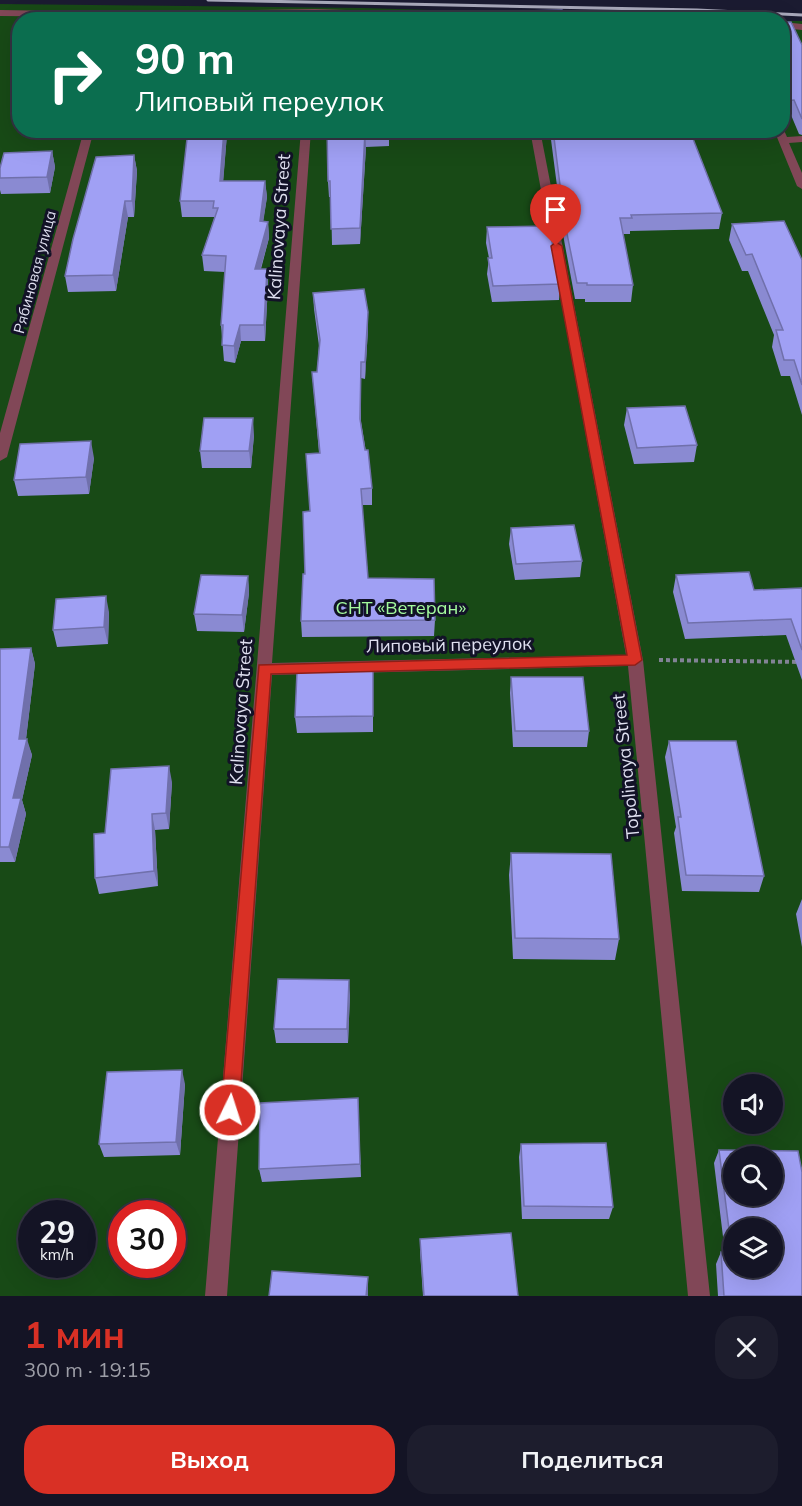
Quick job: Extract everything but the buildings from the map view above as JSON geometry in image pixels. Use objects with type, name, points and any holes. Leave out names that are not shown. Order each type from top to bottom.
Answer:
[{"type":"street","name":"Рябиновая улица","points":[[0,457],[87,138]]},
{"type":"street","name":"Kalinovaya Street","points":[[216,1296],[305,138]]},
{"type":"street","name":"Topolinaya Street","points":[[537,138],[635,660],[699,1296]]},
{"type":"street","points":[[782,138],[802,186]]},
{"type":"street","name":"Липовый переулок","points":[[264,669],[635,660]]},
{"type":"path","points":[[635,660],[802,662]]},
{"type":"green space","name":"СНТ «Ветеран»","points":[[0,4],[500,12],[12,12],[12,138],[790,138],[790,21],[802,21],[802,1296],[0,1296]]},
{"type":"railway","points":[[208,0],[739,12]]},
{"type":"railway","points":[[790,14],[802,15]]},
{"type":"route","points":[[230,1110],[264,669],[635,660],[556,246]]}]
